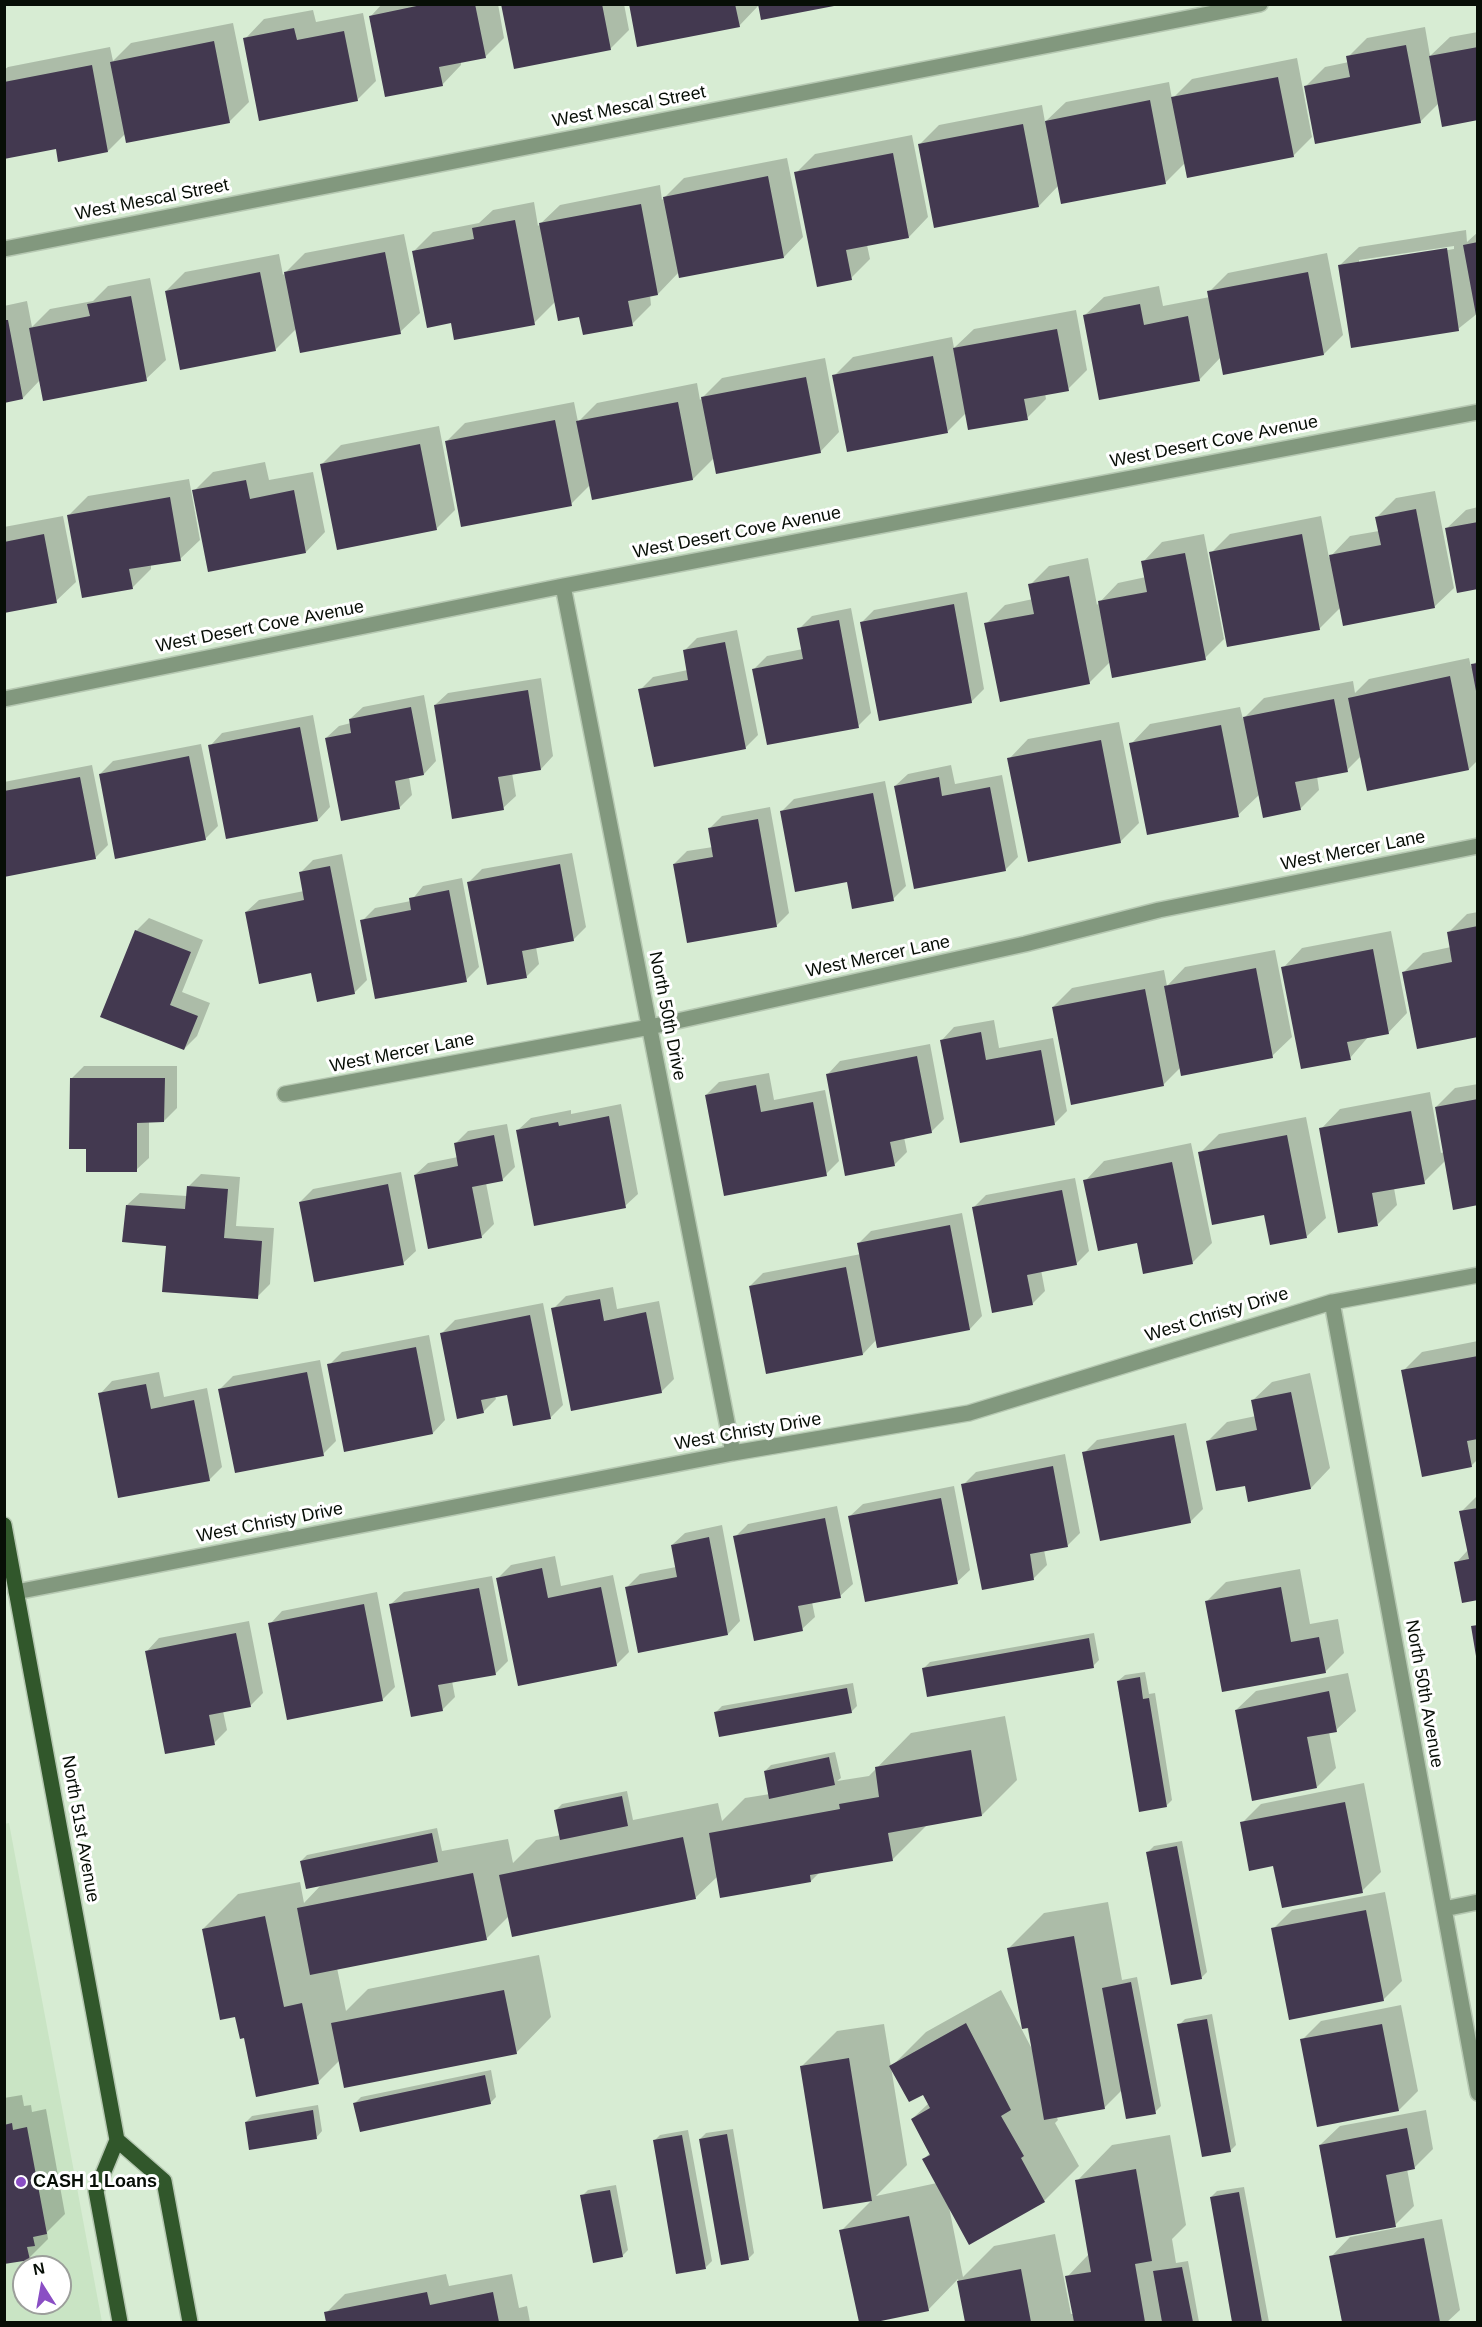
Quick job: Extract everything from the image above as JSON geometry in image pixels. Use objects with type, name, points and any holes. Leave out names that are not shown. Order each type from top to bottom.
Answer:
[{"type":"main road","name":"North 51st Avenue","points":[[4,1525],[117,2140]]},
{"type":"main road","points":[[120,2322],[96,2191],[117,2140],[164,2181],[190,2322]]},
{"type":"street","name":"West Mescal Street","points":[[4,249],[1257,5]]},
{"type":"street","name":"West Desert Cove Avenue","points":[[4,699],[563,586],[1478,412]]},
{"type":"street","name":"North 50th Drive","points":[[563,586],[733,1454]]},
{"type":"street","name":"West Mercer Lane","points":[[285,1095],[650,1027],[1025,944],[1159,910],[1478,846]]},
{"type":"street","name":"West Christy Drive","points":[[16,1592],[733,1454],[969,1413],[1332,1302],[1478,1275]]},
{"type":"street","name":"North 50th Avenue","points":[[1332,1302],[1478,2093]]},
{"type":"street","points":[[1444,1909],[1478,1902]]},
{"type":"shaded area","points":[[9,1823],[102,2322],[5,2322],[4,1824]]},
{"type":"building","points":[[426,4],[475,4],[486,58],[439,67],[443,86],[385,97],[369,16]]},
{"type":"building","points":[[501,4],[602,4],[611,50],[514,69]]},
{"type":"building","points":[[629,4],[735,4],[740,27],[637,47]]},
{"type":"building","points":[[758,4],[834,4],[834,6],[761,20]]},
{"type":"building","points":[[294,28],[297,40],[344,31],[358,101],[259,121],[243,38]]},
{"type":"building","points":[[214,41],[230,123],[126,143],[110,62]]},
{"type":"building","points":[[1406,45],[1421,123],[1315,144],[1304,86],[1350,77],[1346,56]]},
{"type":"building","points":[[1478,47],[1478,120],[1442,127],[1429,56]]},
{"type":"building","points":[[92,65],[108,152],[58,162],[56,149],[4,159],[4,82]]},
{"type":"building","points":[[1278,77],[1294,157],[1187,178],[1171,97]]},
{"type":"building","points":[[1150,100],[1166,184],[1061,204],[1045,121]]},
{"type":"building","points":[[1023,124],[1039,207],[934,228],[918,144]]},
{"type":"building","points":[[893,153],[909,238],[846,250],[852,280],[817,287],[794,172]]},
{"type":"building","points":[[768,176],[784,258],[679,278],[663,197]]},
{"type":"building","points":[[641,204],[658,295],[628,301],[633,326],[583,335],[579,317],[558,321],[539,223]]},
{"type":"building","points":[[515,220],[535,325],[454,340],[451,323],[427,328],[412,251],[474,239],[472,228]]},
{"type":"building","points":[[1478,242],[1478,315],[1476,315],[1463,245]]},
{"type":"building","points":[[1447,248],[1459,331],[1351,348],[1338,265]]},
{"type":"building","points":[[385,252],[401,334],[300,353],[284,272]]},
{"type":"building","points":[[260,272],[276,351],[180,370],[165,291]]},
{"type":"building","points":[[1308,272],[1324,355],[1223,375],[1207,291]]},
{"type":"building","points":[[131,296],[147,381],[43,401],[29,328],[90,316],[87,304]]},
{"type":"building","points":[[1140,304],[1144,325],[1188,316],[1200,381],[1099,400],[1083,315]]},
{"type":"building","points":[[4,320],[8,320],[23,399],[4,403]]},
{"type":"building","points":[[1057,329],[1069,391],[1024,399],[1028,420],[968,430],[953,348]]},
{"type":"building","points":[[933,356],[948,433],[847,452],[832,375]]},
{"type":"building","points":[[806,377],[821,453],[716,474],[701,397]]},
{"type":"building","points":[[678,402],[693,480],[592,500],[576,421]]},
{"type":"building","points":[[555,420],[572,506],[461,527],[445,441]]},
{"type":"building","points":[[420,444],[437,530],[337,550],[320,464]]},
{"type":"building","points":[[246,480],[250,499],[294,490],[306,553],[208,572],[192,490]]},
{"type":"building","points":[[170,497],[181,561],[129,569],[133,589],[82,598],[67,515]]},
{"type":"building","points":[[1416,509],[1435,608],[1343,626],[1329,555],[1381,545],[1375,517]]},
{"type":"building","points":[[1478,522],[1478,589],[1457,593],[1445,528]]},
{"type":"building","points":[[44,534],[57,603],[4,613],[4,542]]},
{"type":"building","points":[[1302,534],[1320,630],[1227,647],[1209,552]]},
{"type":"building","points":[[1185,553],[1206,660],[1112,678],[1098,601],[1147,592],[1141,561]]},
{"type":"building","points":[[1069,576],[1090,684],[1000,702],[984,623],[1034,614],[1028,584]]},
{"type":"building","points":[[954,604],[972,703],[879,721],[860,622]]},
{"type":"building","points":[[839,620],[859,728],[767,745],[752,669],[803,659],[797,628]]},
{"type":"building","points":[[725,642],[746,749],[654,767],[638,689],[688,680],[683,650]]},
{"type":"building","points":[[1478,663],[1478,691],[1476,691],[1471,664]]},
{"type":"building","points":[[1450,676],[1469,770],[1367,791],[1348,698]]},
{"type":"building","points":[[528,690],[541,770],[498,777],[504,810],[452,819],[434,705]]},
{"type":"building","points":[[1334,699],[1348,772],[1295,782],[1301,810],[1263,818],[1243,717]]},
{"type":"building","points":[[411,707],[424,775],[395,781],[400,809],[341,821],[325,738],[351,733],[349,719]]},
{"type":"building","points":[[1221,725],[1239,817],[1147,835],[1129,743]]},
{"type":"building","points":[[300,727],[318,821],[226,839],[208,745]]},
{"type":"building","points":[[1101,740],[1121,843],[1028,862],[1007,758]]},
{"type":"building","points":[[189,756],[206,840],[115,859],[99,774]]},
{"type":"building","points":[[80,777],[96,859],[4,877],[4,791]]},
{"type":"building","points":[[939,777],[942,796],[990,787],[1006,871],[914,889],[894,786]]},
{"type":"building","points":[[873,793],[894,901],[852,909],[847,882],[795,892],[780,811]]},
{"type":"building","points":[[758,819],[777,927],[687,943],[673,864],[713,857],[708,828]]},
{"type":"building","points":[[560,864],[574,941],[522,951],[527,978],[487,985],[467,882]]},
{"type":"building","points":[[330,866],[355,994],[317,1002],[311,973],[259,984],[245,912],[304,900],[299,872]]},
{"type":"building","points":[[449,890],[467,982],[375,999],[360,920],[411,910],[409,898]]},
{"type":"building","points":[[1478,926],[1478,1037],[1417,1049],[1402,972],[1452,962],[1447,932]]},
{"type":"building","points":[[135,930],[191,952],[170,1005],[198,1016],[184,1050],[100,1017]]},
{"type":"building","points":[[1373,949],[1389,1034],[1347,1042],[1351,1060],[1301,1069],[1281,967]]},
{"type":"building","points":[[1256,968],[1273,1058],[1181,1076],[1164,986]]},
{"type":"building","points":[[1145,989],[1164,1086],[1071,1105],[1052,1007]]},
{"type":"building","points":[[981,1032],[986,1060],[1041,1050],[1055,1125],[960,1143],[940,1040]]},
{"type":"building","points":[[917,1056],[932,1133],[890,1142],[895,1166],[845,1176],[826,1074]]},
{"type":"building","points":[[70,1078],[165,1078],[164,1122],[137,1123],[137,1172],[86,1172],[86,1149],[69,1149]]},
{"type":"building","points":[[756,1085],[761,1112],[813,1102],[827,1176],[724,1196],[705,1095]]},
{"type":"building","points":[[1478,1099],[1478,1205],[1453,1210],[1435,1107]]},
{"type":"building","points":[[1411,1111],[1425,1184],[1372,1193],[1378,1226],[1338,1233],[1319,1128]]},
{"type":"building","points":[[609,1116],[626,1208],[534,1226],[516,1130],[558,1122],[559,1126]]},
{"type":"building","points":[[494,1135],[503,1181],[472,1187],[482,1238],[428,1249],[414,1175],[458,1166],[454,1143]]},
{"type":"building","points":[[1287,1135],[1307,1238],[1270,1245],[1264,1215],[1212,1225],[1198,1152]]},
{"type":"building","points":[[1172,1162],[1193,1264],[1143,1274],[1137,1243],[1098,1251],[1083,1180]]},
{"type":"building","points":[[388,1184],[404,1265],[314,1282],[299,1202]]},
{"type":"building","points":[[187,1186],[228,1189],[224,1238],[262,1241],[258,1299],[162,1292],[166,1246],[122,1242],[126,1205],[185,1209]]},
{"type":"building","points":[[1062,1190],[1077,1265],[1027,1275],[1033,1305],[992,1313],[972,1207]]},
{"type":"building","points":[[950,1225],[970,1330],[877,1348],[857,1243]]},
{"type":"building","points":[[846,1267],[863,1355],[766,1374],[749,1286]]},
{"type":"building","points":[[600,1299],[604,1321],[646,1312],[662,1393],[571,1411],[551,1308]]},
{"type":"building","points":[[530,1315],[551,1419],[513,1426],[507,1395],[481,1400],[484,1413],[457,1419],[440,1333]]},
{"type":"building","points":[[416,1347],[433,1434],[344,1452],[327,1364]]},
{"type":"building","points":[[1478,1356],[1478,1439],[1467,1441],[1472,1467],[1422,1477],[1401,1370]]},
{"type":"building","points":[[307,1372],[324,1456],[235,1473],[218,1389]]},
{"type":"building","points":[[146,1384],[151,1409],[194,1400],[210,1481],[118,1498],[98,1393]]},
{"type":"building","points":[[1291,1392],[1311,1489],[1248,1502],[1245,1486],[1216,1491],[1206,1441],[1257,1430],[1251,1400]]},
{"type":"building","points":[[1174,1435],[1191,1523],[1100,1541],[1082,1452]]},
{"type":"building","points":[[1053,1466],[1068,1547],[1030,1554],[1034,1580],[982,1590],[961,1484]]},
{"type":"building","points":[[941,1498],[958,1584],[865,1602],[848,1516]]},
{"type":"building","points":[[1478,1508],[1478,1600],[1462,1603],[1454,1562],[1469,1559],[1459,1511]]},
{"type":"building","points":[[825,1518],[841,1598],[798,1606],[803,1631],[754,1641],[733,1536]]},
{"type":"building","points":[[709,1537],[728,1635],[638,1653],[625,1587],[677,1577],[671,1545]]},
{"type":"building","points":[[542,1568],[548,1598],[601,1587],[617,1666],[518,1686],[496,1578]]},
{"type":"building","points":[[1281,1587],[1291,1642],[1319,1637],[1326,1673],[1222,1692],[1205,1601]]},
{"type":"building","points":[[479,1588],[496,1675],[438,1685],[443,1711],[411,1717],[389,1604]]},
{"type":"building","points":[[364,1604],[383,1701],[287,1720],[268,1623]]},
{"type":"building","points":[[1478,1625],[1478,1656],[1476,1656],[1471,1626]]},
{"type":"building","points":[[236,1633],[251,1707],[209,1715],[215,1745],[165,1754],[145,1651]]},
{"type":"building","points":[[1089,1638],[1094,1668],[927,1697],[922,1668]]},
{"type":"building","points":[[1140,1677],[1143,1699],[1149,1698],[1167,1807],[1139,1812],[1117,1681]]},
{"type":"building","points":[[847,1688],[852,1713],[719,1737],[714,1712]]},
{"type":"building","points":[[1329,1691],[1337,1732],[1307,1737],[1317,1788],[1252,1801],[1235,1710]]},
{"type":"building","points":[[971,1750],[982,1816],[888,1833],[893,1861],[810,1875],[811,1882],[720,1898],[709,1833],[840,1809],[839,1804],[879,1797],[875,1767]]},
{"type":"building","points":[[829,1757],[835,1785],[769,1799],[764,1771]]},
{"type":"building","points":[[622,1796],[628,1826],[560,1840],[554,1810]]},
{"type":"building","points":[[1345,1802],[1363,1893],[1282,1908],[1273,1866],[1249,1871],[1240,1822]]},
{"type":"building","points":[[432,1833],[438,1862],[306,1889],[300,1861]]},
{"type":"building","points":[[683,1837],[696,1899],[512,1937],[499,1875]]},
{"type":"building","points":[[1177,1846],[1202,1979],[1171,1985],[1146,1852]]},
{"type":"building","points":[[473,1873],[487,1940],[310,1975],[297,1908]]},
{"type":"building","points":[[1366,1910],[1384,2001],[1289,2020],[1271,1928]]},
{"type":"building","points":[[265,1916],[284,2007],[302,2003],[319,2084],[256,2097],[244,2038],[240,2039],[235,2017],[220,2020],[202,1929]]},
{"type":"building","points":[[1074,1936],[1105,2109],[1044,2120],[1028,2028],[1022,2029],[1007,1948]]},
{"type":"building","points":[[1131,1982],[1156,2114],[1126,2119],[1102,1988]]},
{"type":"building","points":[[504,1990],[517,2054],[344,2088],[331,2023]]},
{"type":"building","points":[[1207,2019],[1231,2152],[1202,2157],[1177,2024]]},
{"type":"building","points":[[966,2023],[1011,2110],[1001,2116],[1024,2156],[1021,2158],[1045,2202],[969,2245],[922,2159],[930,2155],[911,2119],[930,2108],[923,2095],[909,2102],[889,2066]]},
{"type":"building","points":[[1382,2024],[1399,2111],[1317,2127],[1300,2039]]},
{"type":"building","points":[[849,2058],[872,2201],[823,2209],[800,2066]]},
{"type":"building","points":[[485,2075],[491,2104],[360,2132],[353,2103]]},
{"type":"building","points":[[313,2110],[317,2139],[249,2150],[245,2122]]},
{"type":"building","name":"CASH 1 Loans","points":[[12,2123],[13,2130],[27,2127],[47,2234],[33,2237],[35,2246],[27,2247],[29,2255],[12,2255],[12,2263],[4,2264],[4,2125]]},
{"type":"building","points":[[1407,2128],[1415,2169],[1386,2175],[1396,2227],[1336,2238],[1319,2145]]},
{"type":"building","points":[[727,2134],[749,2260],[721,2265],[699,2139]]},
{"type":"building","points":[[682,2135],[706,2269],[676,2274],[653,2140]]},
{"type":"building","points":[[1136,2169],[1152,2261],[1135,2264],[1145,2322],[1074,2322],[1065,2276],[1091,2272],[1075,2180]]},
{"type":"building","points":[[610,2190],[623,2257],[593,2263],[580,2195]]},
{"type":"building","points":[[1239,2192],[1262,2322],[1232,2322],[1210,2197]]},
{"type":"building","points":[[909,2216],[929,2311],[876,2322],[859,2322],[839,2230]]},
{"type":"building","points":[[1424,2238],[1440,2322],[1342,2322],[1329,2256]]},
{"type":"building","points":[[1182,2267],[1193,2322],[1162,2322],[1153,2271]]},
{"type":"building","points":[[1021,2269],[1031,2322],[965,2322],[957,2281]]},
{"type":"building","points":[[427,2292],[430,2305],[493,2292],[499,2322],[326,2322],[324,2312]]},
{"type":"place","name":"CASH 1 Loans","points":[[21,2182]]}]
